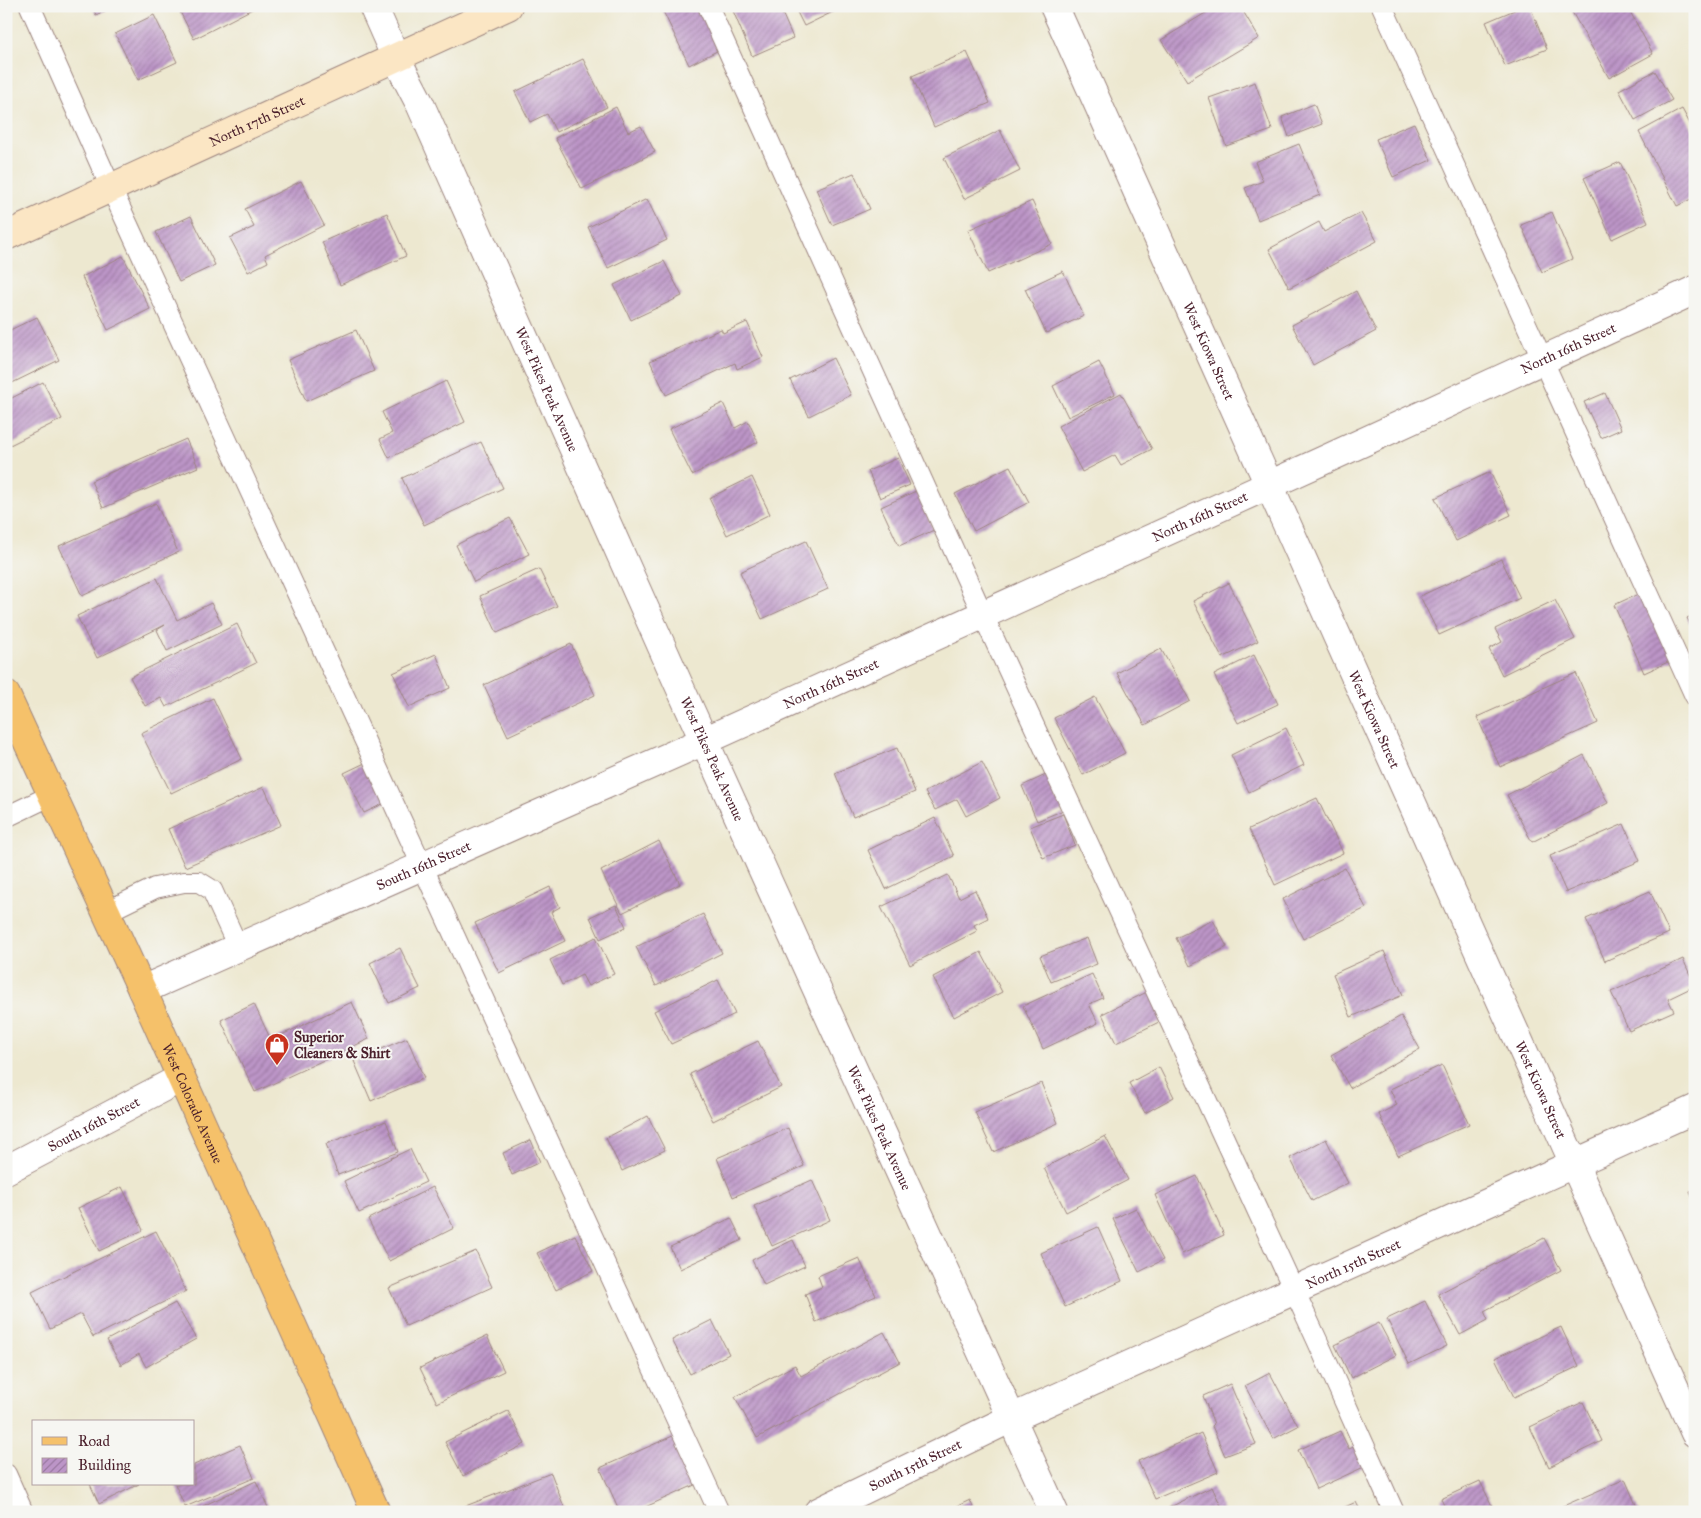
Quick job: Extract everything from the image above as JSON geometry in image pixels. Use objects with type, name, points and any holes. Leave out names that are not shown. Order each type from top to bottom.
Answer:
[{"type":"main road","name":"West Colorado Avenue","points":[[6,695],[142,990],[376,1512]]},
{"type":"street","name":"West Pikes Peak Avenue","points":[[373,6],[396,58],[420,104],[704,741],[1054,1512]]},
{"type":"street","name":"North 17th Street","points":[[6,236],[508,6]]},
{"type":"street","name":"West Kiowa Street","points":[[1054,6],[1695,1433]]},
{"type":"street","name":"North 16th Street","points":[[704,741],[1695,290]]},
{"type":"street","name":"South 16th Street","points":[[142,990],[704,741]]},
{"type":"street","name":"South 16th Street","points":[[6,1170],[181,1078]]},
{"type":"street","name":"North 15th Street","points":[[1012,1418],[1695,1109]]},
{"type":"street","name":"South 15th Street","points":[[818,1512],[1012,1418]]},
{"type":"lane","points":[[30,6],[111,188],[719,1512]]},
{"type":"lane","points":[[708,6],[983,615],[1294,1290],[1394,1512]]},
{"type":"lane","points":[[1382,6],[1695,696]]},
{"type":"lane","points":[[6,817],[52,795]]},
{"type":"lane","points":[[106,912],[155,888],[184,882],[199,882],[212,890],[238,947]]},
{"type":"lane","points":[[6,1474],[23,1512]]},
{"type":"building","points":[[92,6],[115,6],[96,15]]},
{"type":"building","points":[[177,6],[258,6],[194,39]]},
{"type":"building","points":[[702,6],[723,48],[689,65],[661,7]]},
{"type":"building","points":[[731,6],[779,6],[793,38],[752,56]]},
{"type":"building","points":[[794,6],[845,6],[804,26]]},
{"type":"building","points":[[1217,6],[1240,6],[1259,38],[1187,81],[1161,40]]},
{"type":"building","points":[[1524,6],[1530,6],[1547,49],[1505,66],[1486,22]]},
{"type":"building","points":[[1582,6],[1627,6],[1653,54],[1609,78],[1572,12]]},
{"type":"building","points":[[154,15],[177,62],[138,80],[115,34]]},
{"type":"building","points":[[967,52],[990,103],[934,127],[912,76]]},
{"type":"building","points":[[583,59],[607,107],[556,132],[547,114],[530,122],[515,92]]},
{"type":"building","points":[[1655,71],[1672,100],[1635,120],[1619,90]]},
{"type":"building","points":[[1255,82],[1272,130],[1226,146],[1209,98]]},
{"type":"building","points":[[1314,104],[1322,124],[1289,137],[1282,117]]},
{"type":"building","points":[[616,107],[628,132],[641,126],[655,152],[582,189],[555,138]]},
{"type":"building","points":[[1682,109],[1695,133],[1695,197],[1677,206],[1639,132]]},
{"type":"building","points":[[1414,123],[1431,160],[1393,177],[1376,139]]},
{"type":"building","points":[[1000,130],[1020,171],[964,199],[944,158]]},
{"type":"building","points":[[1299,144],[1320,195],[1258,220],[1245,188],[1263,181],[1255,162]]},
{"type":"building","points":[[1620,162],[1648,222],[1612,239],[1584,178]]},
{"type":"building","points":[[854,173],[870,209],[832,225],[816,189]]},
{"type":"building","points":[[301,181],[324,225],[265,255],[268,262],[248,272],[230,238],[254,227],[245,209]]},
{"type":"building","points":[[647,199],[667,240],[608,268],[588,227]]},
{"type":"building","points":[[1032,201],[1052,244],[988,273],[968,230]]},
{"type":"building","points":[[1552,212],[1572,259],[1542,272],[1521,225]]},
{"type":"building","points":[[387,213],[406,256],[340,285],[322,242]]},
{"type":"building","points":[[1361,213],[1377,241],[1289,288],[1269,249],[1319,222],[1324,232]]},
{"type":"building","points":[[191,216],[215,265],[179,282],[156,232]]},
{"type":"building","points":[[123,256],[150,309],[108,330],[82,277]]},
{"type":"building","points":[[664,261],[682,296],[631,320],[614,285]]},
{"type":"building","points":[[1063,271],[1084,316],[1046,333],[1025,289]]},
{"type":"building","points":[[1356,291],[1376,331],[1313,365],[1292,325]]},
{"type":"building","points":[[37,317],[59,360],[6,386],[6,332]]},
{"type":"building","points":[[747,322],[763,357],[737,369],[735,363],[666,395],[650,361],[721,329],[723,333]]},
{"type":"building","points":[[356,330],[374,371],[306,401],[288,360]]},
{"type":"building","points":[[833,358],[851,395],[809,416],[790,380]]},
{"type":"building","points":[[1099,362],[1115,394],[1068,417],[1053,386]]},
{"type":"building","points":[[446,381],[465,422],[389,458],[380,439],[392,433],[382,412]]},
{"type":"building","points":[[43,382],[62,419],[6,447],[6,401]]},
{"type":"building","points":[[1121,393],[1152,449],[1121,465],[1115,455],[1082,472],[1058,426]]},
{"type":"building","points":[[1605,393],[1621,429],[1601,438],[1584,402]]},
{"type":"building","points":[[723,403],[735,428],[748,421],[758,442],[692,475],[669,429]]},
{"type":"building","points":[[186,439],[198,467],[103,508],[91,481]]},
{"type":"building","points":[[481,442],[503,488],[424,525],[402,478]]},
{"type":"building","points":[[898,458],[910,485],[880,498],[868,471]]},
{"type":"building","points":[[1010,466],[1029,502],[974,531],[955,494]]},
{"type":"building","points":[[1490,472],[1511,515],[1456,541],[1435,498]]},
{"type":"building","points":[[752,477],[770,514],[727,535],[709,498]]},
{"type":"building","points":[[916,491],[934,530],[899,546],[881,507]]},
{"type":"building","points":[[156,503],[178,552],[82,596],[59,546]]},
{"type":"building","points":[[510,518],[529,554],[474,582],[456,545]]},
{"type":"building","points":[[806,541],[828,589],[762,619],[740,572]]},
{"type":"building","points":[[1501,559],[1520,598],[1439,635],[1420,596]]},
{"type":"building","points":[[539,569],[557,606],[497,633],[480,596]]},
{"type":"building","points":[[157,578],[177,620],[211,603],[222,624],[167,651],[157,630],[165,625],[97,658],[77,616]]},
{"type":"building","points":[[1229,583],[1258,641],[1222,658],[1193,601]]},
{"type":"building","points":[[1649,589],[1679,657],[1644,673],[1614,605]]},
{"type":"building","points":[[1555,600],[1575,639],[1502,675],[1489,649],[1502,642],[1495,629]]},
{"type":"building","points":[[1695,614],[1695,633],[1687,618]]},
{"type":"building","points":[[237,624],[256,663],[166,707],[161,698],[145,706],[130,677]]},
{"type":"building","points":[[571,644],[595,695],[508,736],[484,685]]},
{"type":"building","points":[[1161,649],[1190,701],[1145,725],[1117,673]]},
{"type":"building","points":[[436,654],[450,688],[409,707],[393,673]]},
{"type":"building","points":[[1254,655],[1278,704],[1238,723],[1214,675]]},
{"type":"building","points":[[1576,673],[1598,723],[1500,767],[1477,717]]},
{"type":"building","points":[[1095,697],[1125,753],[1083,775],[1054,718]]},
{"type":"building","points":[[213,698],[242,759],[171,793],[141,733]]},
{"type":"building","points":[[1286,728],[1304,765],[1249,792],[1231,755]]},
{"type":"building","points":[[897,748],[915,792],[853,817],[835,773]]},
{"type":"building","points":[[1584,755],[1608,803],[1532,842],[1507,795]]},
{"type":"building","points":[[369,761],[389,801],[364,813],[344,773]]},
{"type":"building","points":[[982,762],[1000,798],[966,816],[957,799],[935,810],[925,792]]},
{"type":"building","points":[[1050,773],[1066,809],[1037,821],[1022,786]]},
{"type":"building","points":[[264,787],[281,825],[185,867],[168,829]]},
{"type":"building","points":[[1317,798],[1343,853],[1275,885],[1249,829]]},
{"type":"building","points":[[1063,814],[1075,845],[1043,858],[1030,827]]},
{"type":"building","points":[[935,818],[954,856],[886,889],[868,850]]},
{"type":"building","points":[[1624,824],[1640,861],[1566,892],[1550,856]]},
{"type":"building","points":[[659,841],[680,884],[622,913],[601,871]]},
{"type":"building","points":[[1345,868],[1366,908],[1303,939],[1283,899]]},
{"type":"building","points":[[948,875],[959,898],[975,890],[988,918],[974,925],[977,931],[910,965],[881,907]]},
{"type":"building","points":[[550,887],[560,907],[551,912],[565,941],[499,973],[475,923]]},
{"type":"building","points":[[1650,891],[1669,933],[1605,961],[1586,919]]},
{"type":"building","points":[[616,905],[626,927],[600,939],[590,917]]},
{"type":"building","points":[[703,914],[722,953],[656,986],[636,947]]},
{"type":"building","points":[[1213,920],[1227,947],[1190,966],[1176,938]]},
{"type":"building","points":[[596,937],[614,974],[588,986],[582,975],[562,985],[550,960]]},
{"type":"building","points":[[1087,938],[1097,964],[1051,982],[1040,956]]},
{"type":"building","points":[[400,948],[420,988],[389,1003],[370,963]]},
{"type":"building","points":[[1384,951],[1403,995],[1351,1017],[1333,974]]},
{"type":"building","points":[[981,952],[1002,992],[954,1017],[933,977]]},
{"type":"building","points":[[1683,959],[1695,986],[1668,999],[1674,1011],[1629,1031],[1611,992]]},
{"type":"building","points":[[1092,974],[1103,998],[1089,1004],[1098,1023],[1043,1049],[1023,1006]]},
{"type":"building","points":[[718,980],[735,1014],[671,1044],[654,1011]]},
{"type":"building","points":[[1151,990],[1165,1019],[1116,1043],[1102,1014]]},
{"type":"building","name":"Superior Cleaners & Shirt","points":[[352,1002],[369,1039],[255,1092],[221,1020],[254,1004],[271,1040]]},
{"type":"building","points":[[1401,1016],[1420,1049],[1350,1088],[1331,1055]]},
{"type":"building","points":[[407,1038],[424,1078],[371,1101],[354,1061]]},
{"type":"building","points":[[758,1041],[781,1087],[713,1121],[690,1074]]},
{"type":"building","points":[[1442,1065],[1469,1124],[1398,1156],[1379,1114],[1397,1105],[1390,1089]]},
{"type":"building","points":[[1159,1067],[1174,1097],[1145,1113],[1129,1083]]},
{"type":"building","points":[[1041,1083],[1058,1123],[993,1152],[975,1112]]},
{"type":"building","points":[[648,1116],[665,1150],[622,1171],[606,1138]]},
{"type":"building","points":[[386,1121],[398,1152],[338,1175],[326,1144]]},
{"type":"building","points":[[788,1128],[804,1166],[733,1197],[717,1158]]},
{"type":"building","points":[[1105,1136],[1128,1180],[1066,1212],[1044,1168]]},
{"type":"building","points":[[1326,1139],[1348,1183],[1312,1201],[1290,1158]]},
{"type":"building","points":[[531,1140],[540,1162],[512,1175],[503,1153]]},
{"type":"building","points":[[410,1149],[426,1182],[359,1213],[344,1181]]},
{"type":"building","points":[[1197,1176],[1224,1235],[1182,1254],[1155,1195]]},
{"type":"building","points":[[812,1180],[830,1220],[772,1246],[754,1206]]},
{"type":"building","points":[[122,1187],[143,1230],[99,1251],[78,1208]]},
{"type":"building","points":[[433,1187],[454,1228],[389,1261],[368,1219]]},
{"type":"building","points":[[1695,1190],[1695,1204],[1690,1192]]},
{"type":"building","points":[[1136,1208],[1163,1260],[1139,1272],[1113,1219]]},
{"type":"building","points":[[731,1218],[742,1240],[680,1269],[670,1247]]},
{"type":"building","points":[[1098,1227],[1122,1281],[1065,1307],[1041,1253]]},
{"type":"building","points":[[156,1231],[186,1291],[93,1337],[81,1314],[50,1329],[32,1292]]},
{"type":"building","points":[[575,1235],[593,1271],[556,1290],[537,1253]]},
{"type":"building","points":[[1544,1238],[1561,1270],[1484,1311],[1488,1320],[1460,1335],[1438,1294]]},
{"type":"building","points":[[793,1240],[805,1266],[764,1285],[752,1260]]},
{"type":"building","points":[[476,1251],[492,1287],[406,1326],[389,1288]]},
{"type":"building","points":[[859,1258],[876,1296],[816,1322],[805,1294],[822,1287],[818,1276]]},
{"type":"building","points":[[1425,1301],[1447,1346],[1409,1364],[1387,1319]]},
{"type":"building","points":[[175,1303],[196,1339],[146,1367],[139,1354],[121,1365],[107,1340]]},
{"type":"building","points":[[712,1320],[729,1354],[690,1374],[672,1340]]},
{"type":"building","points":[[1379,1323],[1396,1355],[1351,1378],[1335,1345]]},
{"type":"building","points":[[1561,1327],[1579,1366],[1514,1397],[1495,1358]]},
{"type":"building","points":[[884,1332],[900,1362],[757,1438],[735,1397],[795,1365],[801,1376]]},
{"type":"building","points":[[487,1336],[504,1371],[437,1403],[420,1368]]},
{"type":"building","points":[[1270,1373],[1298,1426],[1273,1439],[1245,1386]]},
{"type":"building","points":[[1230,1384],[1256,1444],[1225,1456],[1212,1426],[1214,1424],[1203,1396]]},
{"type":"building","points":[[1583,1402],[1602,1441],[1549,1467],[1530,1427]]},
{"type":"building","points":[[508,1411],[525,1444],[463,1476],[445,1442]]},
{"type":"building","points":[[1340,1431],[1349,1449],[1356,1446],[1366,1466],[1316,1489],[1298,1450]]},
{"type":"building","points":[[1201,1433],[1218,1472],[1155,1499],[1138,1461]]},
{"type":"building","points":[[675,1435],[697,1484],[634,1512],[620,1512],[600,1468]]},
{"type":"building","points":[[240,1445],[254,1478],[185,1507],[176,1486],[195,1486],[195,1465]]},
{"type":"building","points":[[551,1473],[566,1512],[450,1512]]},
{"type":"building","points":[[1625,1479],[1639,1512],[1555,1512],[1554,1510]]},
{"type":"building","points":[[256,1481],[270,1512],[190,1512]]},
{"type":"building","points":[[1480,1481],[1494,1510],[1490,1512],[1447,1512],[1441,1499]]},
{"type":"building","points":[[91,1486],[135,1486],[99,1504]]},
{"type":"building","points":[[1212,1487],[1224,1512],[1170,1512],[1168,1508]]},
{"type":"building","points":[[970,1500],[975,1512],[945,1512]]},
{"type":"building","points":[[1356,1502],[1361,1512],[1334,1512]]},
{"type":"place","name":"Superior Cleaners & Shirt","points":[[277,1066]]}]
